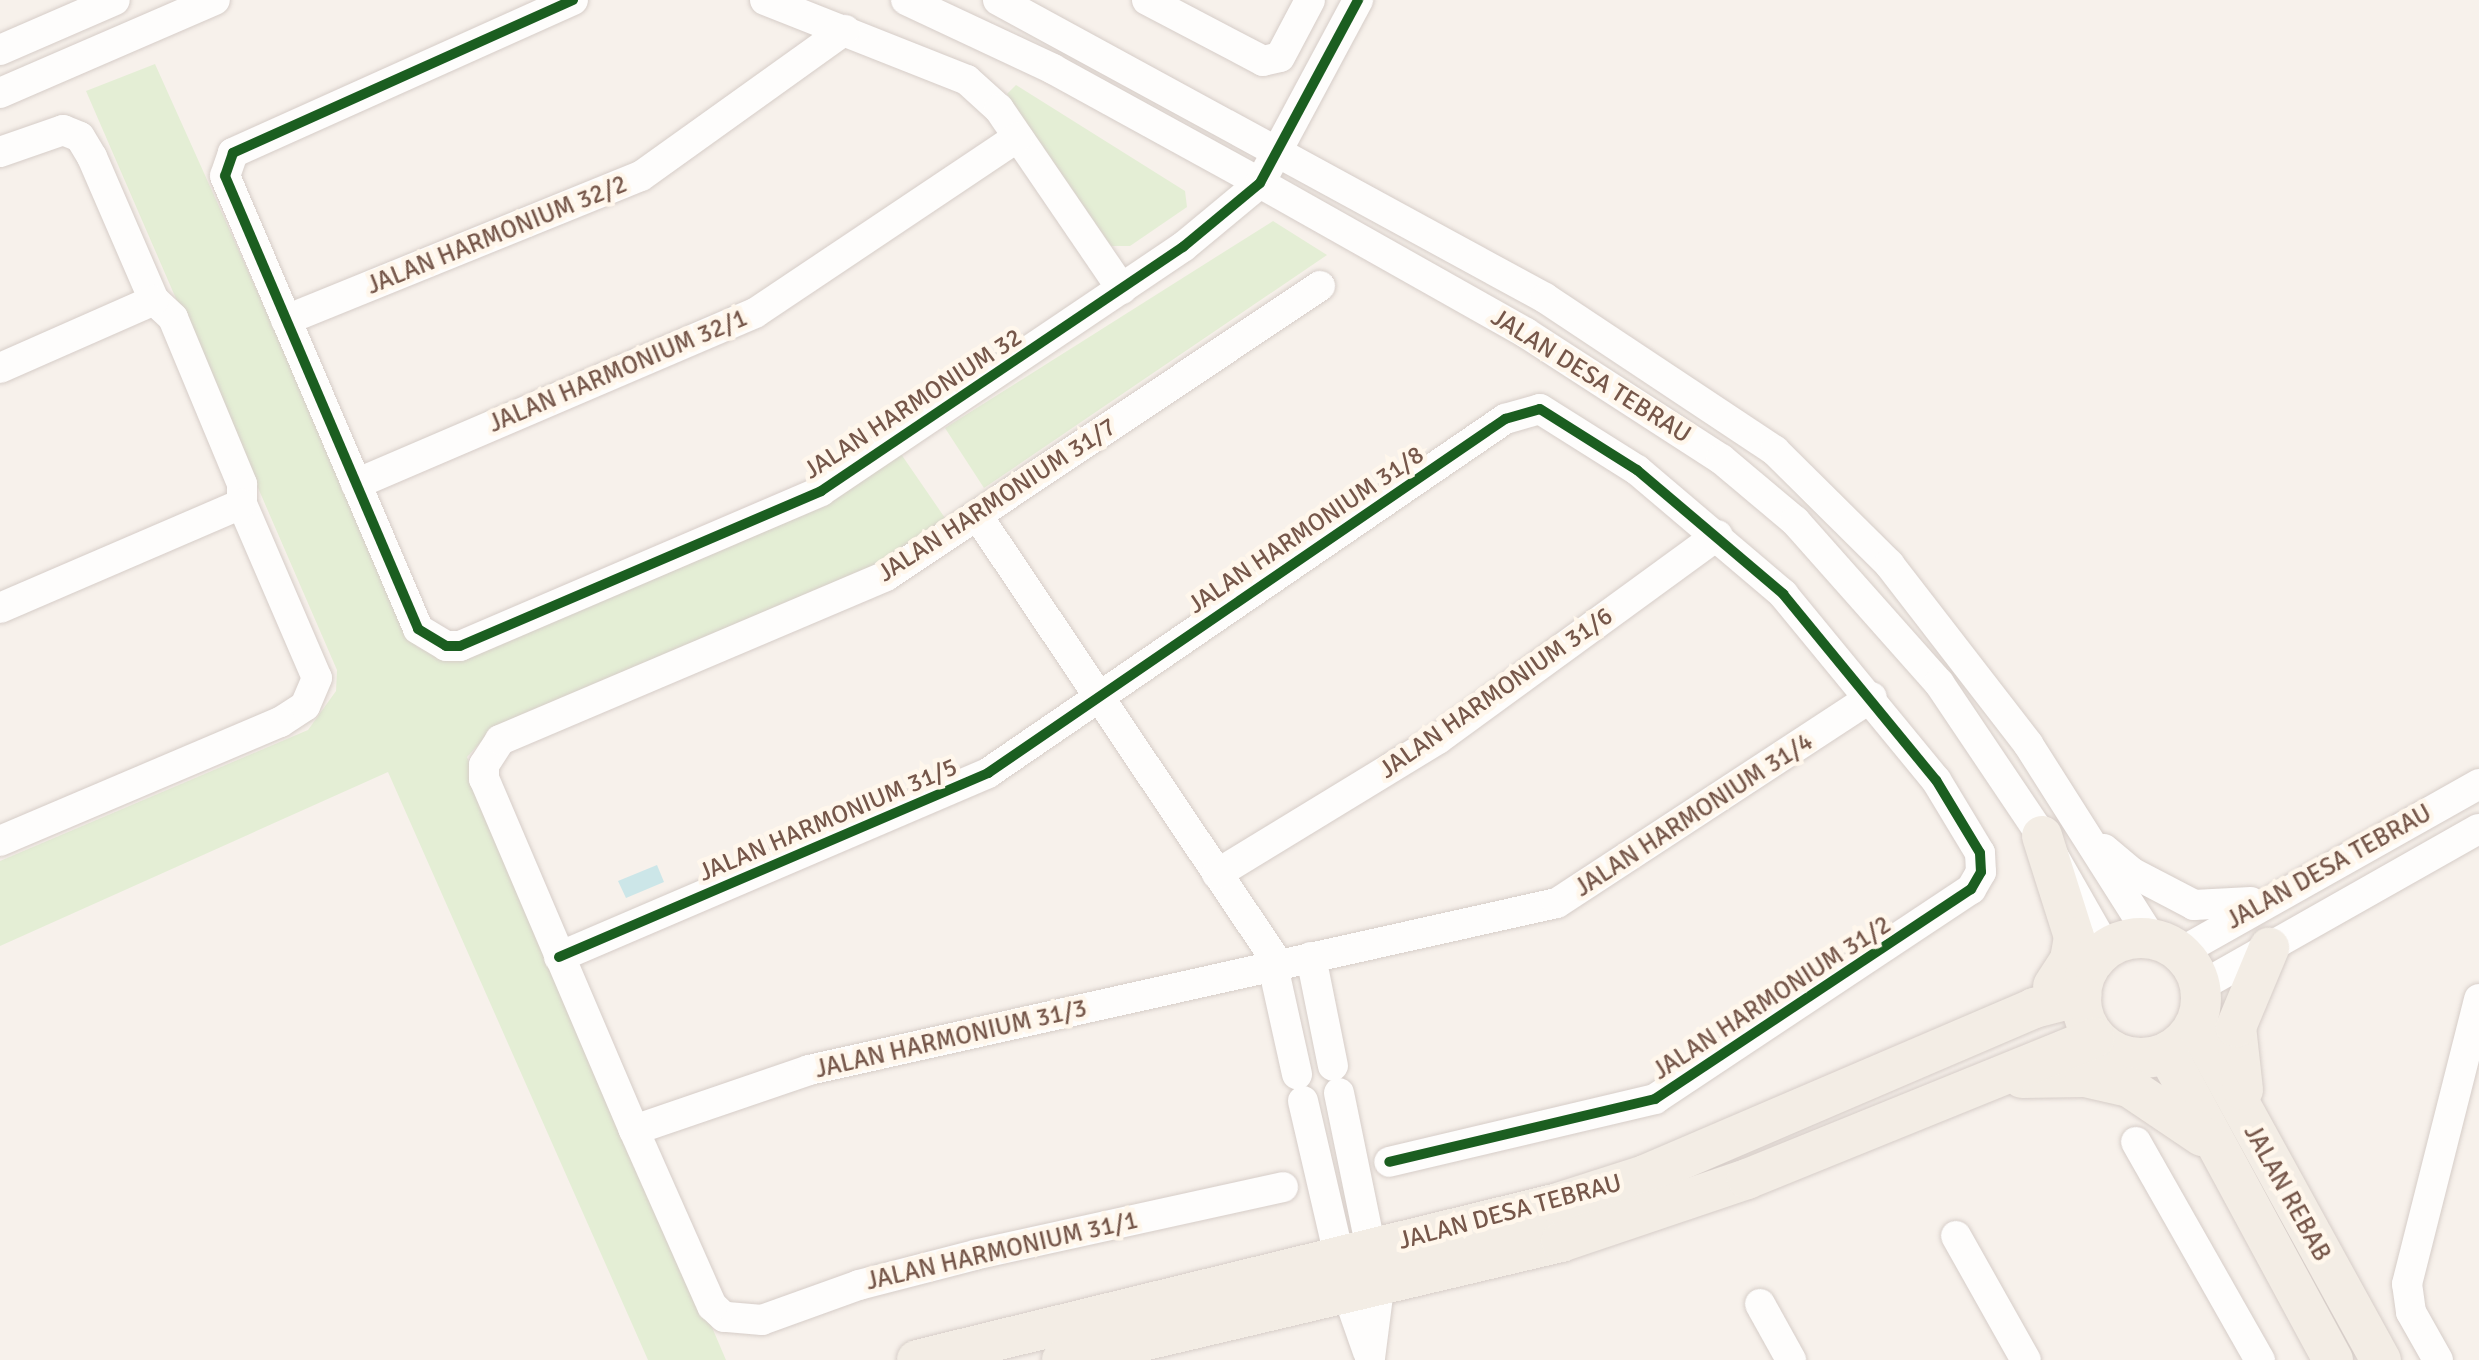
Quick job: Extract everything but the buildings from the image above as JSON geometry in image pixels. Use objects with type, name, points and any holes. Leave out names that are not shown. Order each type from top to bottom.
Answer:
[{"type":"main road","points":[[2034,1008],[2063,974],[2074,937],[2042,836]]},
{"type":"main road","points":[[2106,948],[2182,975],[2166,1053],[2128,1058],[2095,1038],[2081,996],[2088,969],[2106,948]]},
{"type":"main road","points":[[2235,1140],[2236,1027],[2269,948]]},
{"type":"main road","name":"JALAN REBAB","points":[[2182,975],[2235,1140],[2381,1360]]},
{"type":"main road","name":"JALAN DESA TEBRAU","points":[[1062,1360],[1359,1272],[1645,1175],[2034,1008],[2081,996]]},
{"type":"main road","name":"JALAN DESA TEBRAU","points":[[917,1360],[1668,1208],[2095,1038]]},
{"type":"main road","points":[[2166,1053],[2235,1140],[2332,1360]]},
{"type":"main road","points":[[1997,1079],[2085,1077],[2129,1087],[2235,1140]]},
{"type":"street","points":[[0,50],[114,0]]},
{"type":"street","points":[[0,92],[215,0]]},
{"type":"street","points":[[356,484],[225,176],[233,153],[572,0]]},
{"type":"street","points":[[765,0],[966,80],[1018,137],[1122,288]]},
{"type":"street","name":"JALAN DESA TEBRAU","points":[[906,0],[1053,69],[1618,388],[1751,484],[1863,592],[1939,683],[2042,836],[2106,948]]},
{"type":"street","name":"JALAN DESA TEBRAU","points":[[998,0],[1545,298],[1775,451],[1889,564],[2028,744],[2182,975]]},
{"type":"street","points":[[1148,0],[1271,60],[1280,57],[1310,0]]},
{"type":"street","points":[[1260,183],[1358,0]]},
{"type":"street","name":"JALAN HARMONIUM 32/2","points":[[286,320],[641,176],[846,30]]},
{"type":"street","points":[[0,152],[63,130],[80,136],[154,300],[172,318],[242,484],[242,504],[313,662],[316,692],[280,722],[0,841]]},
{"type":"street","name":"JALAN HARMONIUM 32/1","points":[[356,484],[755,313],[1018,137]]},
{"type":"street","name":"JALAN HARMONIUM 32","points":[[356,484],[418,629],[446,646],[530,617],[821,491],[1122,288],[1260,183]]},
{"type":"street","name":"JALAN HARMONIUM 31/7","points":[[559,957],[484,779],[490,749],[886,576],[1320,286]]},
{"type":"street","points":[[0,368],[154,300]]},
{"type":"street","name":"JALAN HARMONIUM 31/8","points":[[1099,696],[1505,419],[1540,410],[1637,470],[1718,535]]},
{"type":"street","points":[[0,608],[242,504]]},
{"type":"street","points":[[978,515],[1276,965],[1315,1151],[1359,1272]]},
{"type":"street","points":[[1718,535],[1783,594],[1872,697]]},
{"type":"street","name":"JALAN HARMONIUM 31/6","points":[[1218,874],[1438,739],[1718,535]]},
{"type":"street","name":"JALAN HARMONIUM 31/5","points":[[559,957],[988,773],[1099,696]]},
{"type":"street","name":"JALAN HARMONIUM 31/2","points":[[1389,1162],[1655,1099],[1971,889],[1981,872],[1980,853],[1936,780],[1872,697]]},
{"type":"street","name":"JALAN HARMONIUM 31/4","points":[[1276,965],[1556,904],[1872,697]]},
{"type":"street","name":"JALAN DESA TEBRAU","points":[[2182,975],[2275,894],[2479,784]]},
{"type":"street","name":"JALAN DESA TEBRAU","points":[[2182,975],[2269,948],[2479,829]]},
{"type":"street","points":[[2083,830],[2131,872],[2194,904],[2229,907],[2275,894]]},
{"type":"street","points":[[559,957],[634,1130]]},
{"type":"street","points":[[1310,958],[1346,1126],[1371,1359]]},
{"type":"street","name":"JALAN HARMONIUM 31/3","points":[[634,1130],[810,1070],[1276,965]]},
{"type":"street","points":[[2438,1360],[2412,1312],[2408,1284],[2466,1103],[2479,999]]},
{"type":"street","points":[[1315,1151],[1346,1126]]},
{"type":"street","name":"JALAN HARMONIUM 31/1","points":[[634,1130],[712,1306],[724,1317],[762,1320],[860,1284],[974,1255],[1283,1188]]},
{"type":"street","points":[[2136,1142],[2260,1360]]},
{"type":"street","points":[[1956,1236],[2026,1360]]},
{"type":"street","points":[[1760,1304],[1791,1360]]},
{"type":"green space","points":[[155,64],[417,647],[452,661],[826,506],[901,454],[945,518],[882,566],[493,729],[467,757],[726,1360],[648,1360],[388,772],[0,946],[0,861],[308,730],[336,691],[337,670],[86,91]]},
{"type":"green space","points":[[1016,85],[1185,191],[1187,207],[1130,246],[1111,246],[1007,94]]},
{"type":"green space","points":[[1273,221],[1327,255],[984,488],[945,428]]},
{"type":"water","points":[[657,865],[664,882],[626,898],[618,881]]},
{"type":"cycle path","points":[[573,0],[233,153],[225,176],[418,629],[446,646],[460,646],[821,491],[1183,247],[1260,183],[1358,0]]},
{"type":"cycle path","points":[[559,957],[988,773],[1505,419],[1540,409],[1637,470],[1783,594],[1936,780],[1980,853],[1981,872],[1971,889],[1655,1099],[1389,1162]]}]
